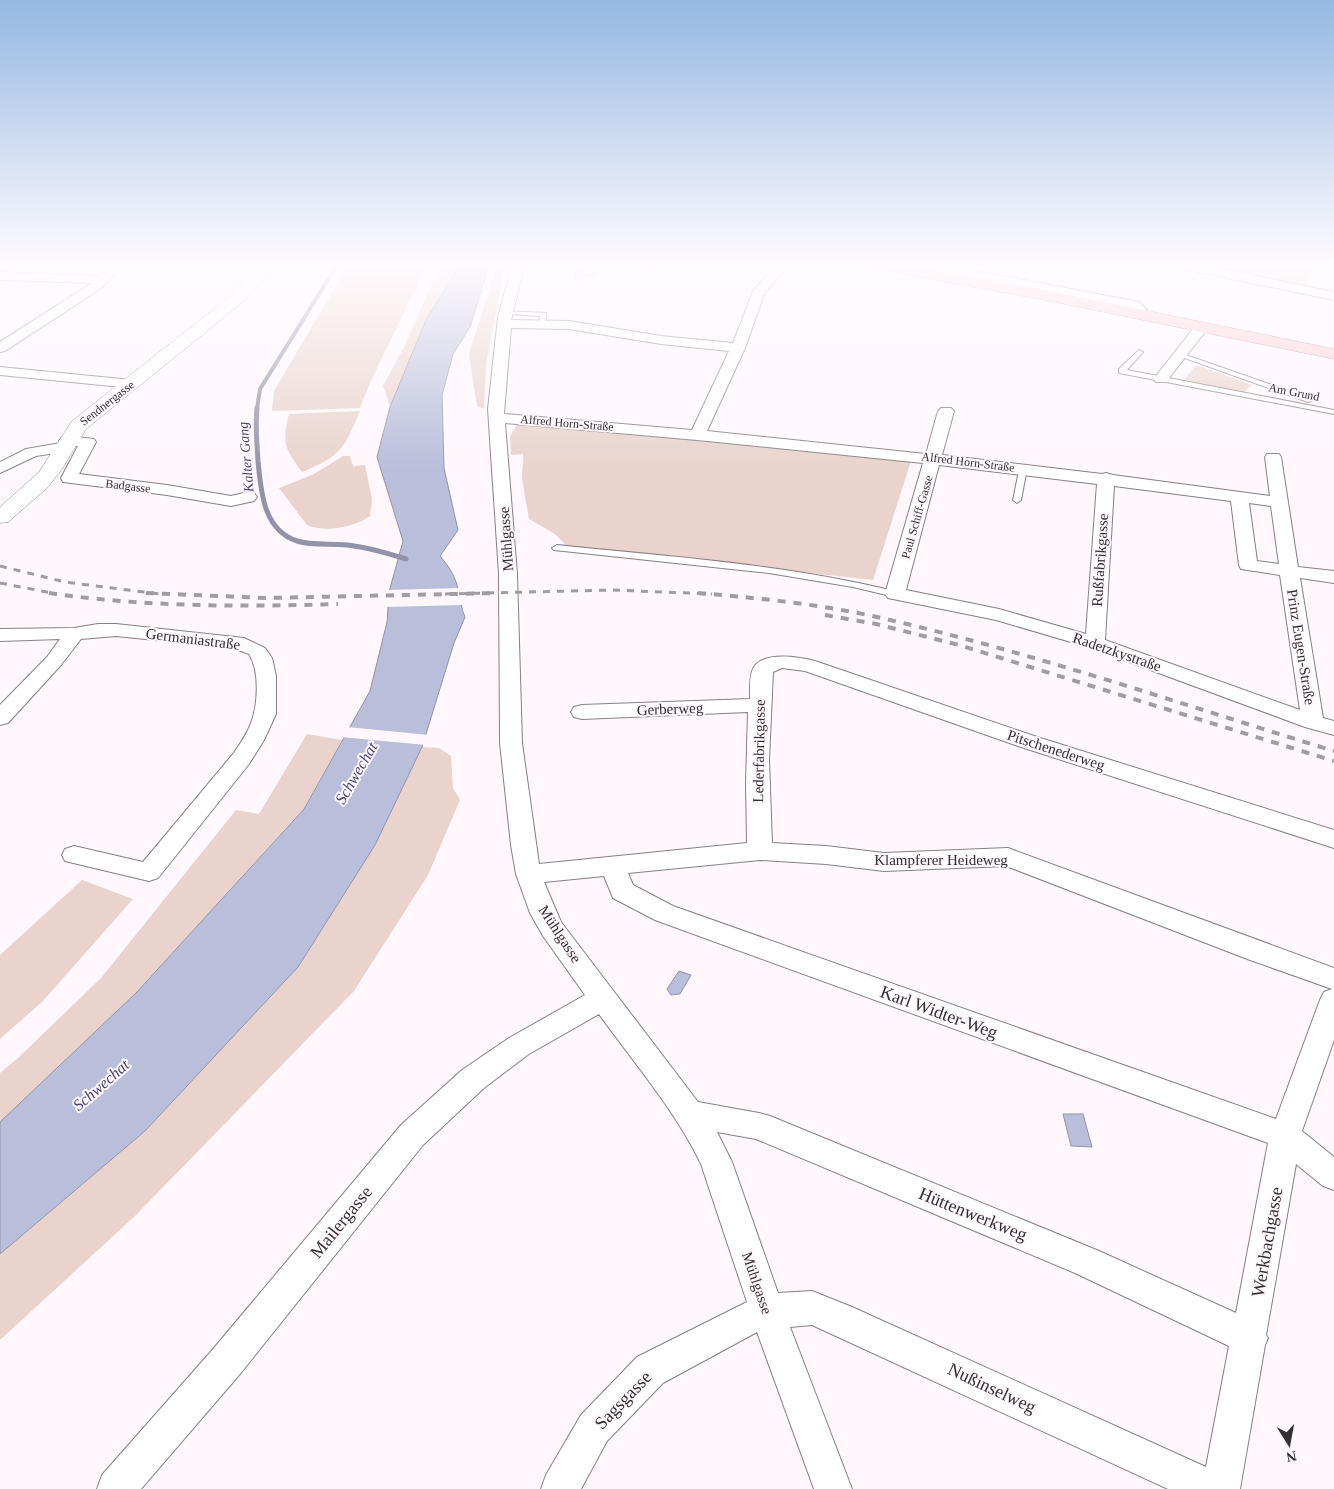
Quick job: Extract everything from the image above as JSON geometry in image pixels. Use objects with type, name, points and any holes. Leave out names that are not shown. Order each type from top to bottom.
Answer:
[{"type":"main road","points":[[1219,331],[1334,354]]},
{"type":"street","points":[[0,348],[26,331]]},
{"type":"street","name":"Sendnergasse","points":[[0,517],[24,499],[46,477],[65,444],[85,420],[198,331]]},
{"type":"street","name":"Mühlgasse","points":[[504,331],[497,392],[497,418],[508,574],[511,742],[523,845],[529,874],[543,913],[552,929],[689,1114],[716,1162],[767,1311],[833,1489]]},
{"type":"street","points":[[611,331],[661,340],[738,348]]},
{"type":"street","points":[[698,433],[744,331]]},
{"type":"street","points":[[1161,379],[1198,331]]},
{"type":"street","points":[[0,371],[132,384]]},
{"type":"street","name":"Paul Schiff-Gasse","points":[[895,594],[946,411]]},
{"type":"street","name":"Alfred Horn-Straße","points":[[497,418],[698,433],[933,458],[1106,478],[1279,502]]},
{"type":"street","name":"Badgasse","points":[[65,444],[88,442],[69,478],[167,490],[231,501],[248,497]]},
{"type":"street","points":[[0,468],[32,452],[65,444]]},
{"type":"street","points":[[1273,457],[1279,502]]},
{"type":"street","name":"Rußfabrikgasse","points":[[1095,643],[1106,478]]},
{"type":"street","points":[[1239,496],[1248,565],[1334,577]]},
{"type":"street","name":"Prinz Eugen-Straße","points":[[1279,502],[1313,722]]},
{"type":"street","name":"Radetzkystraße","points":[[895,594],[999,615],[1095,643],[1334,728]]},
{"type":"street","name":"Germaniastraße","points":[[0,635],[74,634],[98,630],[116,630],[236,642],[250,647],[258,653],[266,674],[267,687],[263,722],[245,752],[150,872],[74,855]]},
{"type":"street","points":[[0,718],[54,662],[74,634]]},
{"type":"street","name":"Lederfabrikgasse","points":[[760,851],[757,778],[759,705],[763,669],[779,662]]},
{"type":"street","name":"Pitschenederweg","points":[[779,662],[808,665],[1026,741],[1334,839]]},
{"type":"street","name":"Gerberweg","points":[[582,712],[759,705]]},
{"type":"street","name":"Klampferer Heideweg","points":[[529,874],[760,851],[826,854],[884,862],[1008,857],[1260,953],[1334,979]]},
{"type":"street","name":"Karl Widter-Weg","points":[[613,865],[622,891],[664,913],[1286,1136]]},
{"type":"street","name":"Mailergasse","points":[[116,1489],[227,1361],[412,1135],[473,1079],[519,1046],[604,998]]},
{"type":"street","name":"Werkbachgasse","points":[[1221,1489],[1286,1136],[1334,1000]]},
{"type":"street","name":"Hüttenwerkweg","points":[[689,1114],[760,1126],[1087,1262],[1250,1338]]},
{"type":"street","points":[[1286,1136],[1334,1176]]},
{"type":"street","name":"Nußinselweg","points":[[767,1311],[812,1308],[844,1320],[1211,1489]]},
{"type":"street","name":"Sagsgasse","points":[[560,1489],[594,1428],[650,1370],[744,1320],[767,1311]]},
{"type":"lane","name":"Am Grund","points":[[1139,352],[1122,372],[1334,410]]},
{"type":"lane","name":"Am Grund","points":[[1181,355],[1334,410]]},
{"type":"lane","name":"Am Grund","points":[[1249,396],[1269,386]]},
{"type":"lane","points":[[1017,500],[1023,468]]},
{"type":"lane","points":[[557,548],[785,573],[847,582],[895,594]]},
{"type":"shaded area","points":[[309,331],[395,331],[360,408],[272,411],[274,391]]},
{"type":"shaded area","points":[[411,331],[421,331],[390,407],[383,386]]},
{"type":"shaded area","points":[[476,331],[492,331],[486,365],[484,409],[477,406],[469,354]]},
{"type":"shaded area","points":[[1196,365],[1252,385],[1244,392],[1184,380]]},
{"type":"shaded area","points":[[360,411],[350,434],[340,450],[325,461],[302,472],[291,457],[286,445],[285,439],[289,414]]},
{"type":"shaded area","points":[[518,423],[911,461],[873,580],[567,546],[555,534],[529,519],[522,478],[523,454],[511,455],[510,436]]},
{"type":"shaded area","points":[[343,456],[350,456],[353,466],[365,465],[372,500],[370,516],[340,528],[322,529],[307,525],[279,488],[314,474]]},
{"type":"shaded area","points":[[307,734],[342,740],[304,808],[136,993],[0,1122],[0,1073],[101,978],[236,810],[259,814]]},
{"type":"shaded area","points":[[422,747],[439,748],[451,756],[453,788],[460,800],[428,875],[354,991],[134,1217],[0,1340],[0,1254],[145,1131],[298,967],[375,845]]},
{"type":"shaded area","points":[[82,880],[133,899],[43,1001],[0,1039],[0,955]]},
{"type":"water","name":"Schwechat","points":[[421,331],[467,331],[453,354],[442,395],[444,468],[458,530],[440,556],[456,581],[465,617],[454,643],[422,747],[375,845],[298,967],[145,1131],[0,1254],[0,1122],[136,993],[304,809],[370,691],[387,622],[389,592],[403,541],[377,457],[390,407]]},
{"type":"water","points":[[679,971],[691,975],[680,994],[671,995],[667,989]]},
{"type":"water","points":[[1063,1114],[1083,1114],[1092,1147],[1071,1146]]},
{"type":"pier","points":[[460,588],[463,605],[385,607],[387,590]]},
{"type":"pier","points":[[347,727],[429,735],[426,745],[341,737]]},
{"type":"waterway","name":"Kalter Gang","points":[[257,409],[260,389],[296,331]]},
{"type":"waterway","name":"Kalter Gang","points":[[257,408],[256,434],[261,485],[266,508],[277,528],[286,536],[303,543],[354,546],[377,550],[406,559]]},
{"type":"railway","points":[[0,566],[65,582],[155,593]]},
{"type":"railway","points":[[0,583],[57,594]]},
{"type":"railway","points":[[445,594],[613,590],[707,594]]},
{"type":"railway","points":[[49,593],[85,598],[193,605],[338,604]]},
{"type":"railway","points":[[146,593],[155,593]]},
{"type":"railway","points":[[155,593],[266,598],[499,593]]},
{"type":"railway","points":[[155,593],[160,594]]},
{"type":"railway","points":[[698,593],[707,594]]},
{"type":"railway","points":[[707,594],[712,594]]},
{"type":"railway","points":[[707,594],[833,608],[935,631],[1107,680],[1334,751]]},
{"type":"railway","points":[[825,615],[876,624],[959,645],[1334,761]]}]
